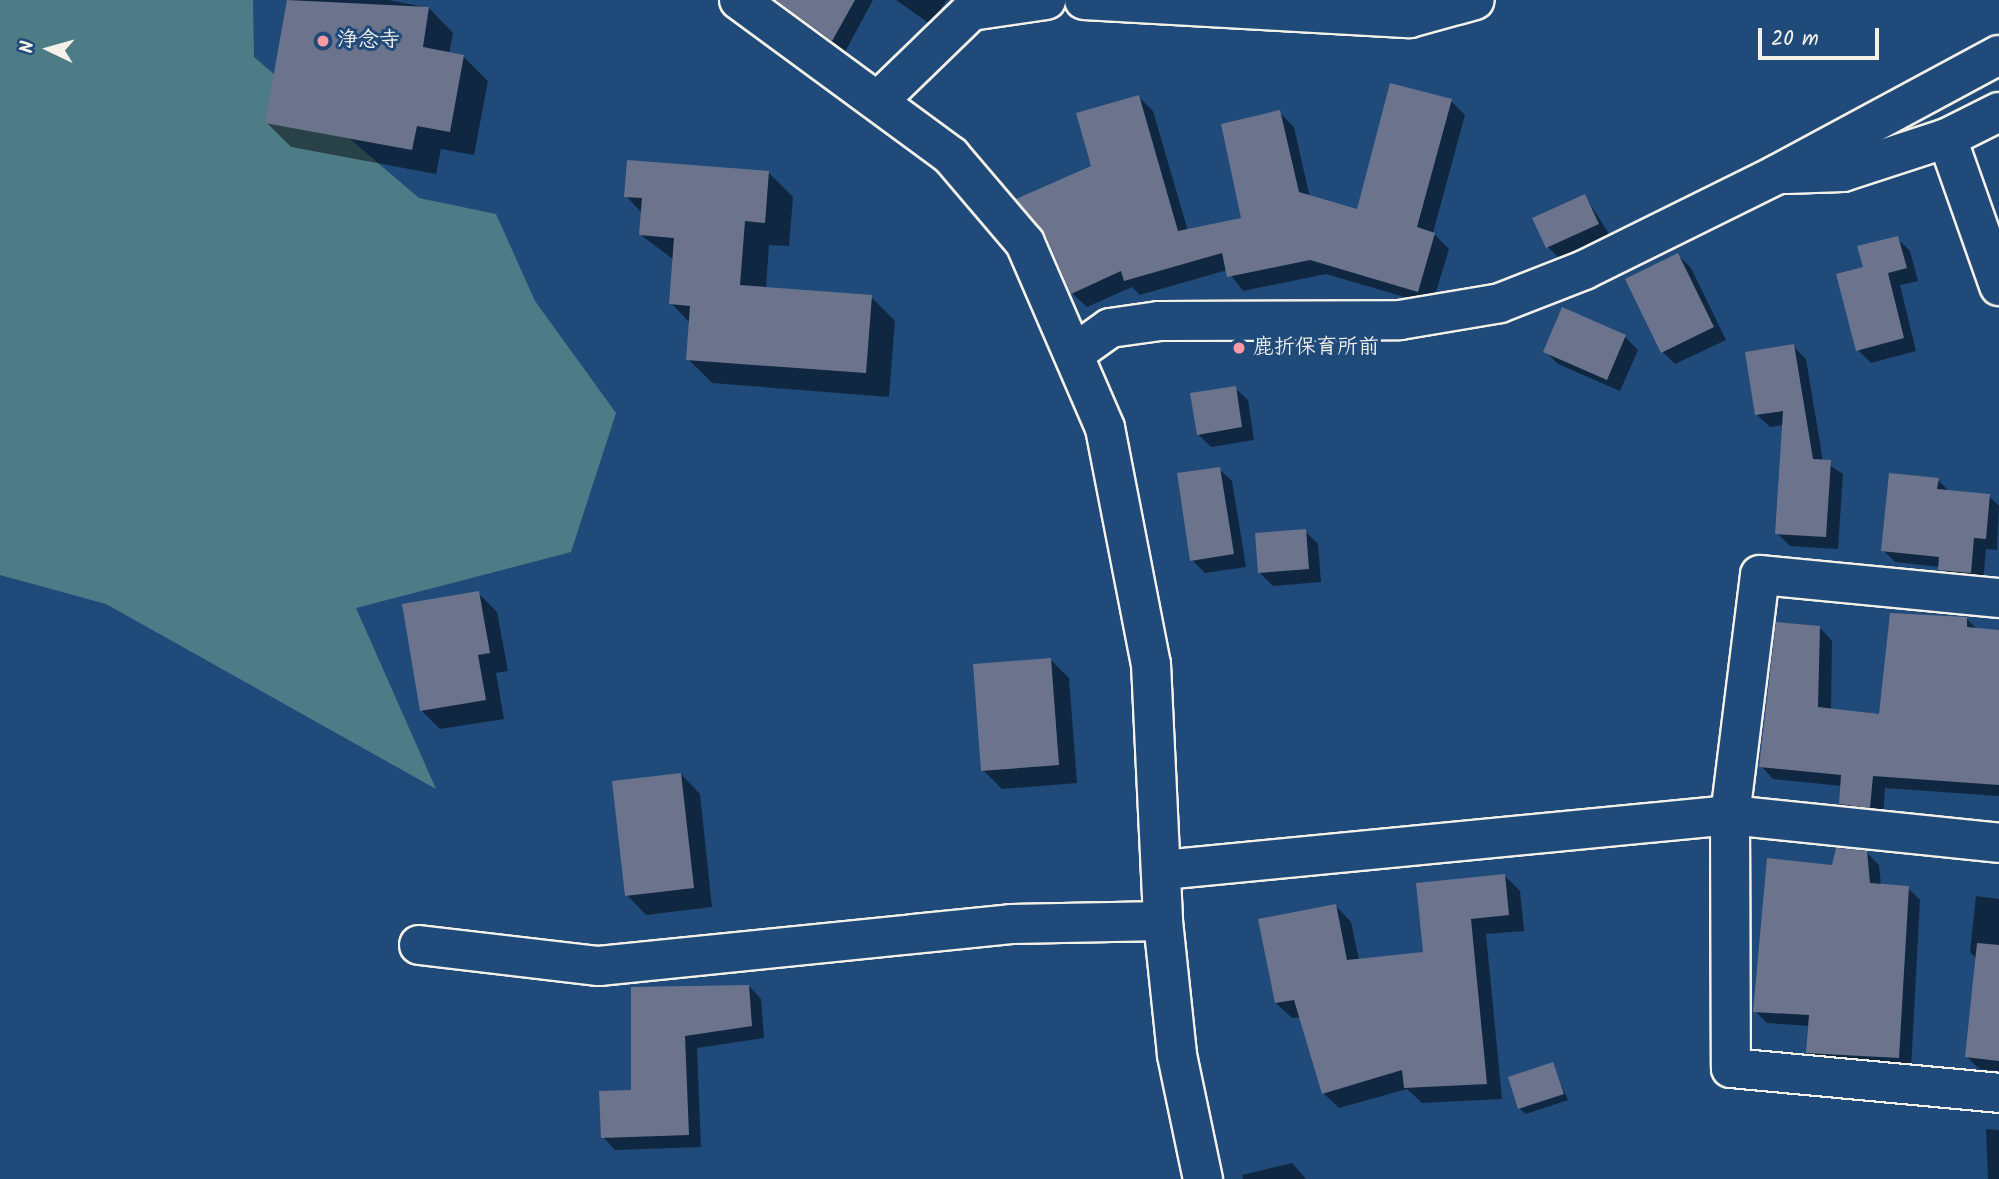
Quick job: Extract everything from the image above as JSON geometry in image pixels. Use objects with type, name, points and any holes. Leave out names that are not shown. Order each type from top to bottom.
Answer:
[{"type":"street","points":[[739,0],[879,100],[951,156],[1025,243],[1075,353],[1105,428],[1139,589],[1151,664],[1163,870],[1163,921],[1177,1055],[1203,1179]]},
{"type":"street","points":[[879,100],[971,11],[1046,0]]},
{"type":"street","points":[[1084,0],[1410,18],[1475,0]]},
{"type":"street","points":[[1075,353],[1110,328],[1159,321],[1399,320],[1500,303],[1584,270],[1776,175],[1999,55]]},
{"type":"street","points":[[1776,175],[1843,172],[1947,138],[1999,112]]},
{"type":"street","points":[[1947,138],[1999,286]]},
{"type":"street","points":[[1998,593],[1760,575],[1730,815],[1731,1068],[1999,1093]]},
{"type":"street","points":[[1163,870],[1730,815],[1999,843]]},
{"type":"street","points":[[419,945],[599,966],[1012,924],[1163,921]]},
{"type":"green space","points":[[0,0],[253,0],[254,57],[419,198],[496,214],[535,301],[616,413],[571,552],[356,608],[436,789],[106,604],[0,575]]},
{"type":"building","points":[[287,0],[429,7],[423,47],[464,55],[450,132],[417,126],[412,150],[265,123]]},
{"type":"building","points":[[776,0],[855,0],[832,41]]},
{"type":"building","points":[[1390,83],[1452,99],[1417,227],[1435,233],[1418,292],[1310,260],[1227,277],[1222,253],[1124,281],[1121,271],[1071,294],[1045,234],[1016,199],[1091,166],[1076,113],[1139,95],[1178,231],[1241,218],[1221,124],[1280,110],[1299,192],[1357,209]]},
{"type":"building","points":[[627,160],[769,171],[765,223],[745,221],[740,285],[872,295],[866,373],[686,360],[690,306],[669,304],[674,238],[639,235],[642,198],[624,197]]},
{"type":"building","points":[[1585,194],[1599,224],[1546,248],[1532,218]]},
{"type":"building","points":[[1898,236],[1907,268],[1888,273],[1904,338],[1856,351],[1836,274],[1863,267],[1857,246]]},
{"type":"building","points":[[1678,253],[1714,327],[1661,353],[1625,279]]},
{"type":"building","points":[[1562,307],[1626,335],[1607,380],[1543,352]]},
{"type":"building","points":[[1794,344],[1813,459],[1831,460],[1826,537],[1775,534],[1783,411],[1755,415],[1745,352]]},
{"type":"building","points":[[1236,386],[1242,427],[1197,435],[1190,393]]},
{"type":"building","points":[[1220,467],[1234,554],[1190,561],[1177,473]]},
{"type":"building","points":[[1889,473],[1939,478],[1937,489],[1990,494],[1986,539],[1974,538],[1971,573],[1938,570],[1939,557],[1881,551]]},
{"type":"building","points":[[1306,529],[1309,569],[1258,573],[1255,533]]},
{"type":"building","points":[[479,591],[490,653],[478,655],[486,700],[420,711],[402,604]]},
{"type":"building","points":[[1890,613],[1967,617],[1967,627],[1999,630],[1999,785],[1873,776],[1870,808],[1839,804],[1841,775],[1759,767],[1776,622],[1820,626],[1818,707],[1879,714]]},
{"type":"building","points":[[1051,658],[1059,765],[981,771],[973,664]]},
{"type":"building","points":[[681,773],[694,888],[625,896],[612,781]]},
{"type":"building","points":[[1836,848],[1867,851],[1870,883],[1909,886],[1899,1058],[1806,1053],[1809,1015],[1753,1012],[1767,858],[1832,865]]},
{"type":"building","points":[[1505,874],[1509,915],[1471,919],[1487,1084],[1404,1088],[1402,1070],[1322,1094],[1294,1000],[1275,1003],[1258,919],[1336,904],[1347,960],[1423,952],[1416,883]]},
{"type":"building","points":[[1977,943],[1999,945],[1999,1061],[1965,1057]]},
{"type":"building","points":[[749,985],[752,1026],[685,1036],[689,1135],[601,1138],[599,1091],[631,1090],[631,987]]},
{"type":"building","points":[[1553,1062],[1564,1094],[1518,1109],[1508,1077]]},
{"type":"place","name":"浄念寺","points":[[323,41]]},
{"type":"place","name":"鹿折保育所前","points":[[1239,348]]}]
